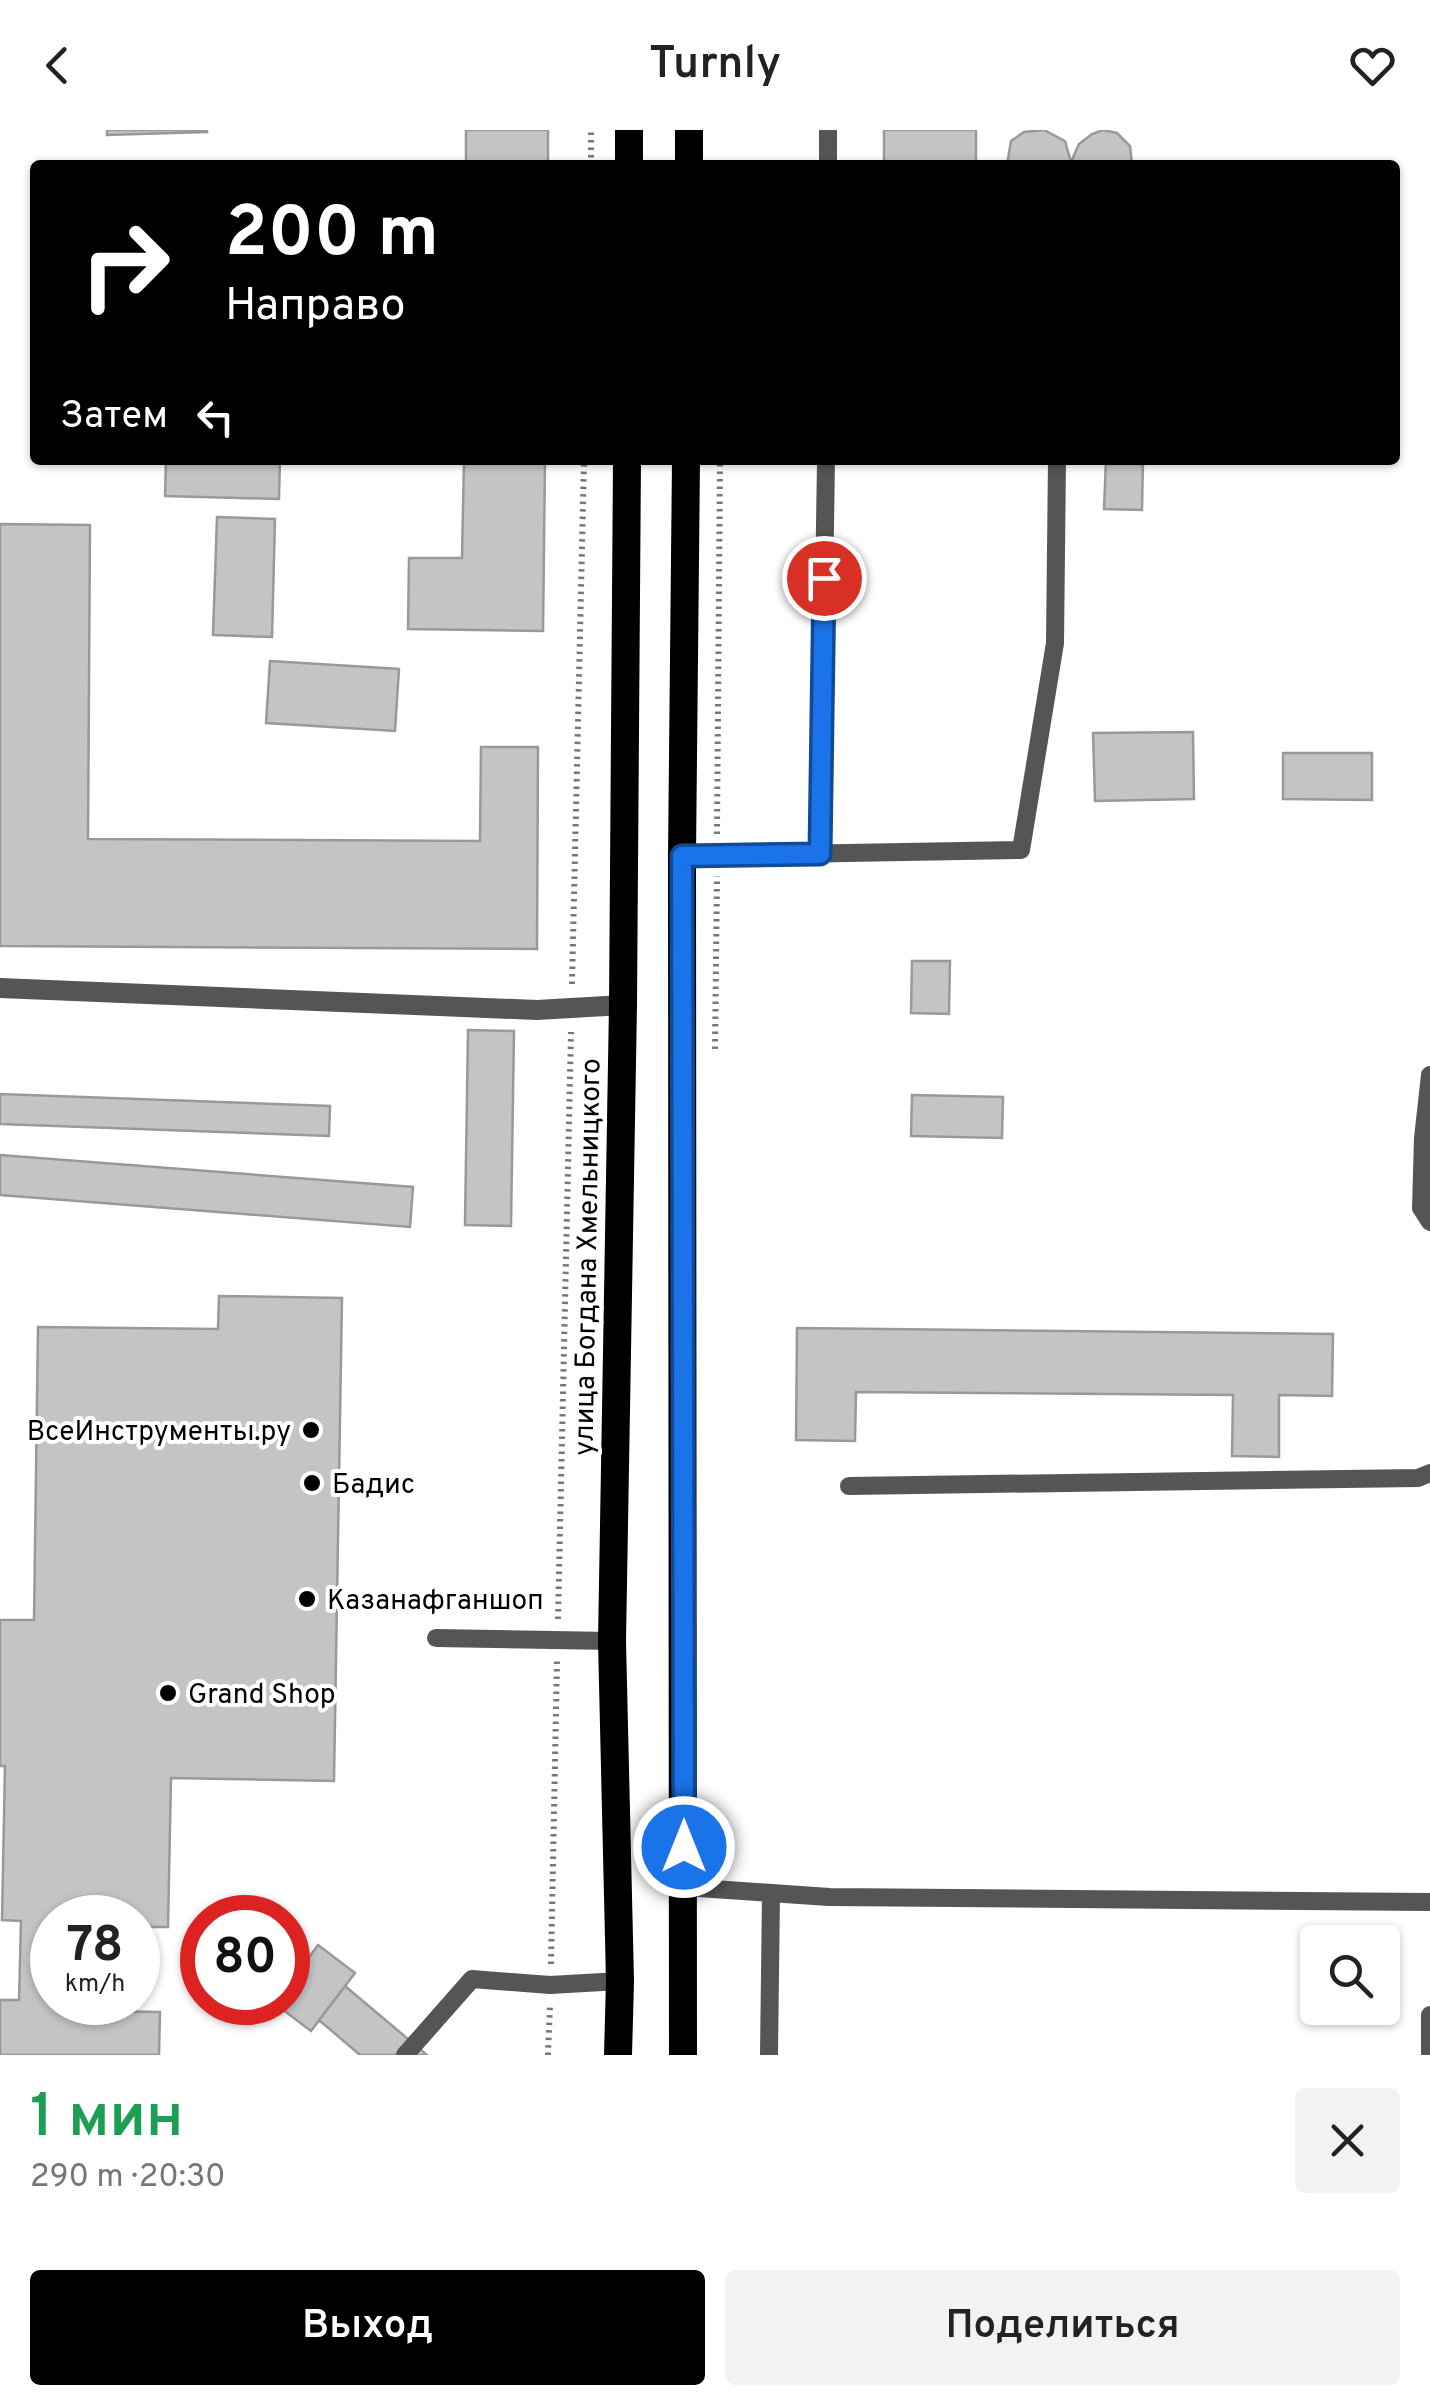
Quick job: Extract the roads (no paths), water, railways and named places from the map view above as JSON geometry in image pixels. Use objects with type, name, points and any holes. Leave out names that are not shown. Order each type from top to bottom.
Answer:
[{"type":"highway","points":[[629,130],[629,160]]},
{"type":"highway","points":[[688,160],[689,130]]},
{"type":"highway","name":"улица Богдана Хмельницкого","points":[[618,2055],[620,1980],[612,1642],[624,1005],[627,465]]},
{"type":"highway","points":[[682,2055],[686,465]]},
{"type":"street","points":[[0,988],[537,1010],[624,1005]]},
{"type":"lane","points":[[828,130],[828,160]]},
{"type":"lane","points":[[820,854],[826,465]]},
{"type":"lane","points":[[682,856],[1021,850],[1055,644],[1057,465]]},
{"type":"lane","points":[[1430,1075],[1422,1138],[1421,1208],[1430,1222]]},
{"type":"lane","points":[[849,1486],[1418,1478],[1430,1473]]},
{"type":"lane","points":[[436,1638],[612,1642]]},
{"type":"lane","points":[[684,1887],[771,1894],[1430,1902]]},
{"type":"lane","points":[[769,2055],[771,1894]]},
{"type":"lane","points":[[406,2055],[472,1979],[550,1985],[620,1980]]},
{"type":"lane","points":[[1430,2014],[1430,2055]]},
{"type":"place","name":"ВсеИнструменты.ру","points":[[311,1430]]},
{"type":"place","name":"Бадис","points":[[312,1483]]},
{"type":"place","name":"Казанафганшоп","points":[[307,1599]]},
{"type":"place","name":"Grand Shop","points":[[168,1693]]}]
